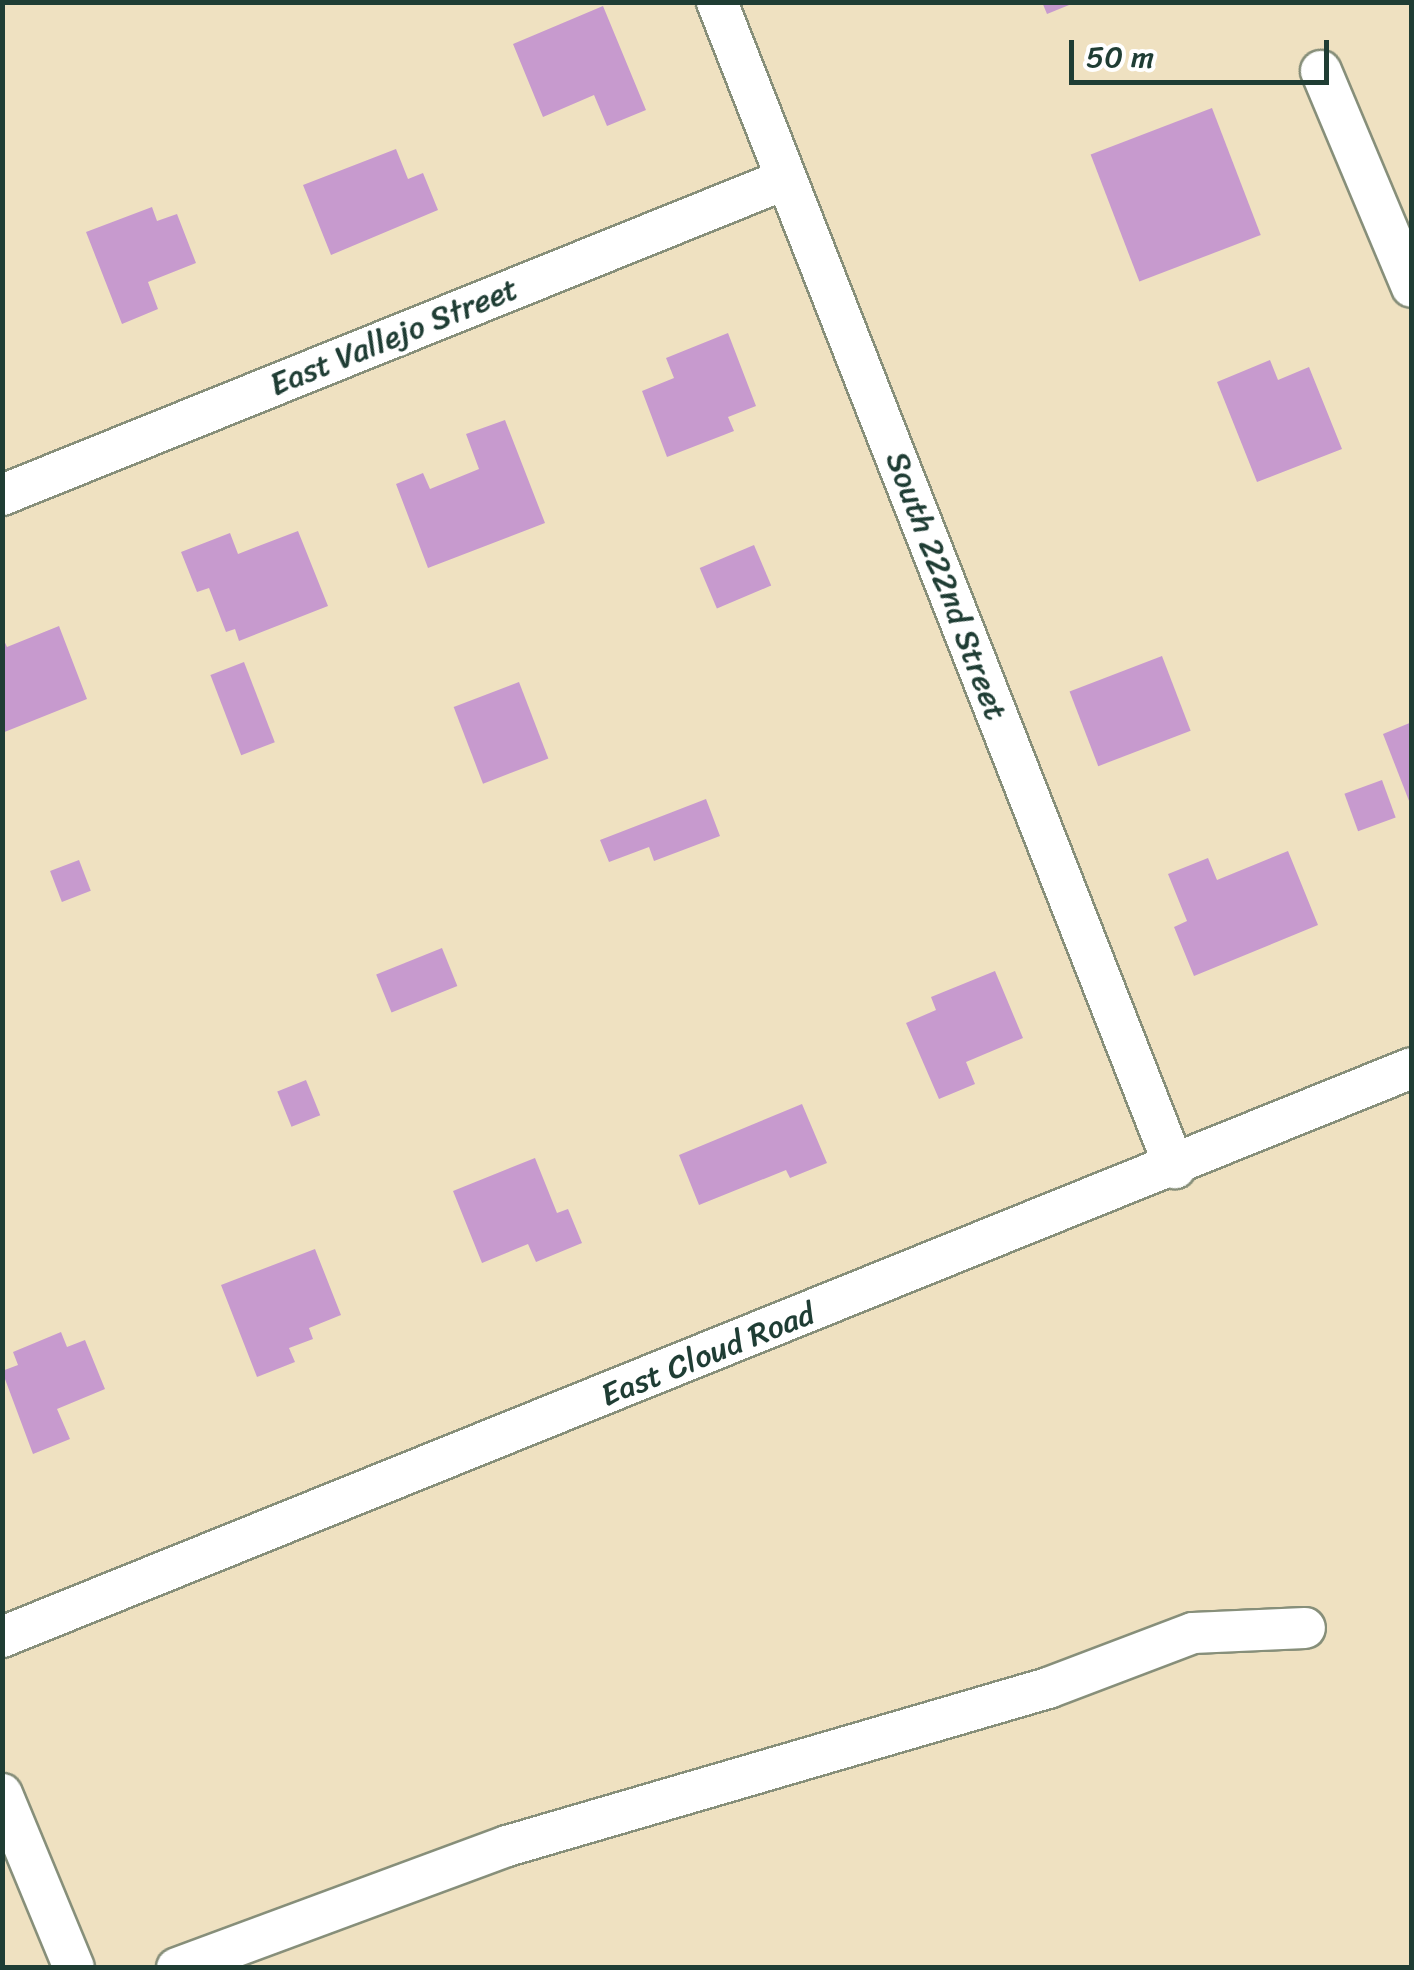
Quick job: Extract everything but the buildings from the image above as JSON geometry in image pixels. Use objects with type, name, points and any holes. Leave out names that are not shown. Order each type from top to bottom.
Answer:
[{"type":"street","name":"South 222nd Street","points":[[717,2],[1175,1168]]},
{"type":"street","points":[[1321,71],[1412,287]]},
{"type":"street","name":"East Vallejo Street","points":[[2,496],[786,180]]},
{"type":"street","name":"East Cloud Road","points":[[2,1637],[1175,1168],[1412,1068]]},
{"type":"street","points":[[177,1968],[507,1846],[1048,1688],[1193,1633],[1305,1628]]},
{"type":"street","points":[[2,1794],[74,1968]]}]
